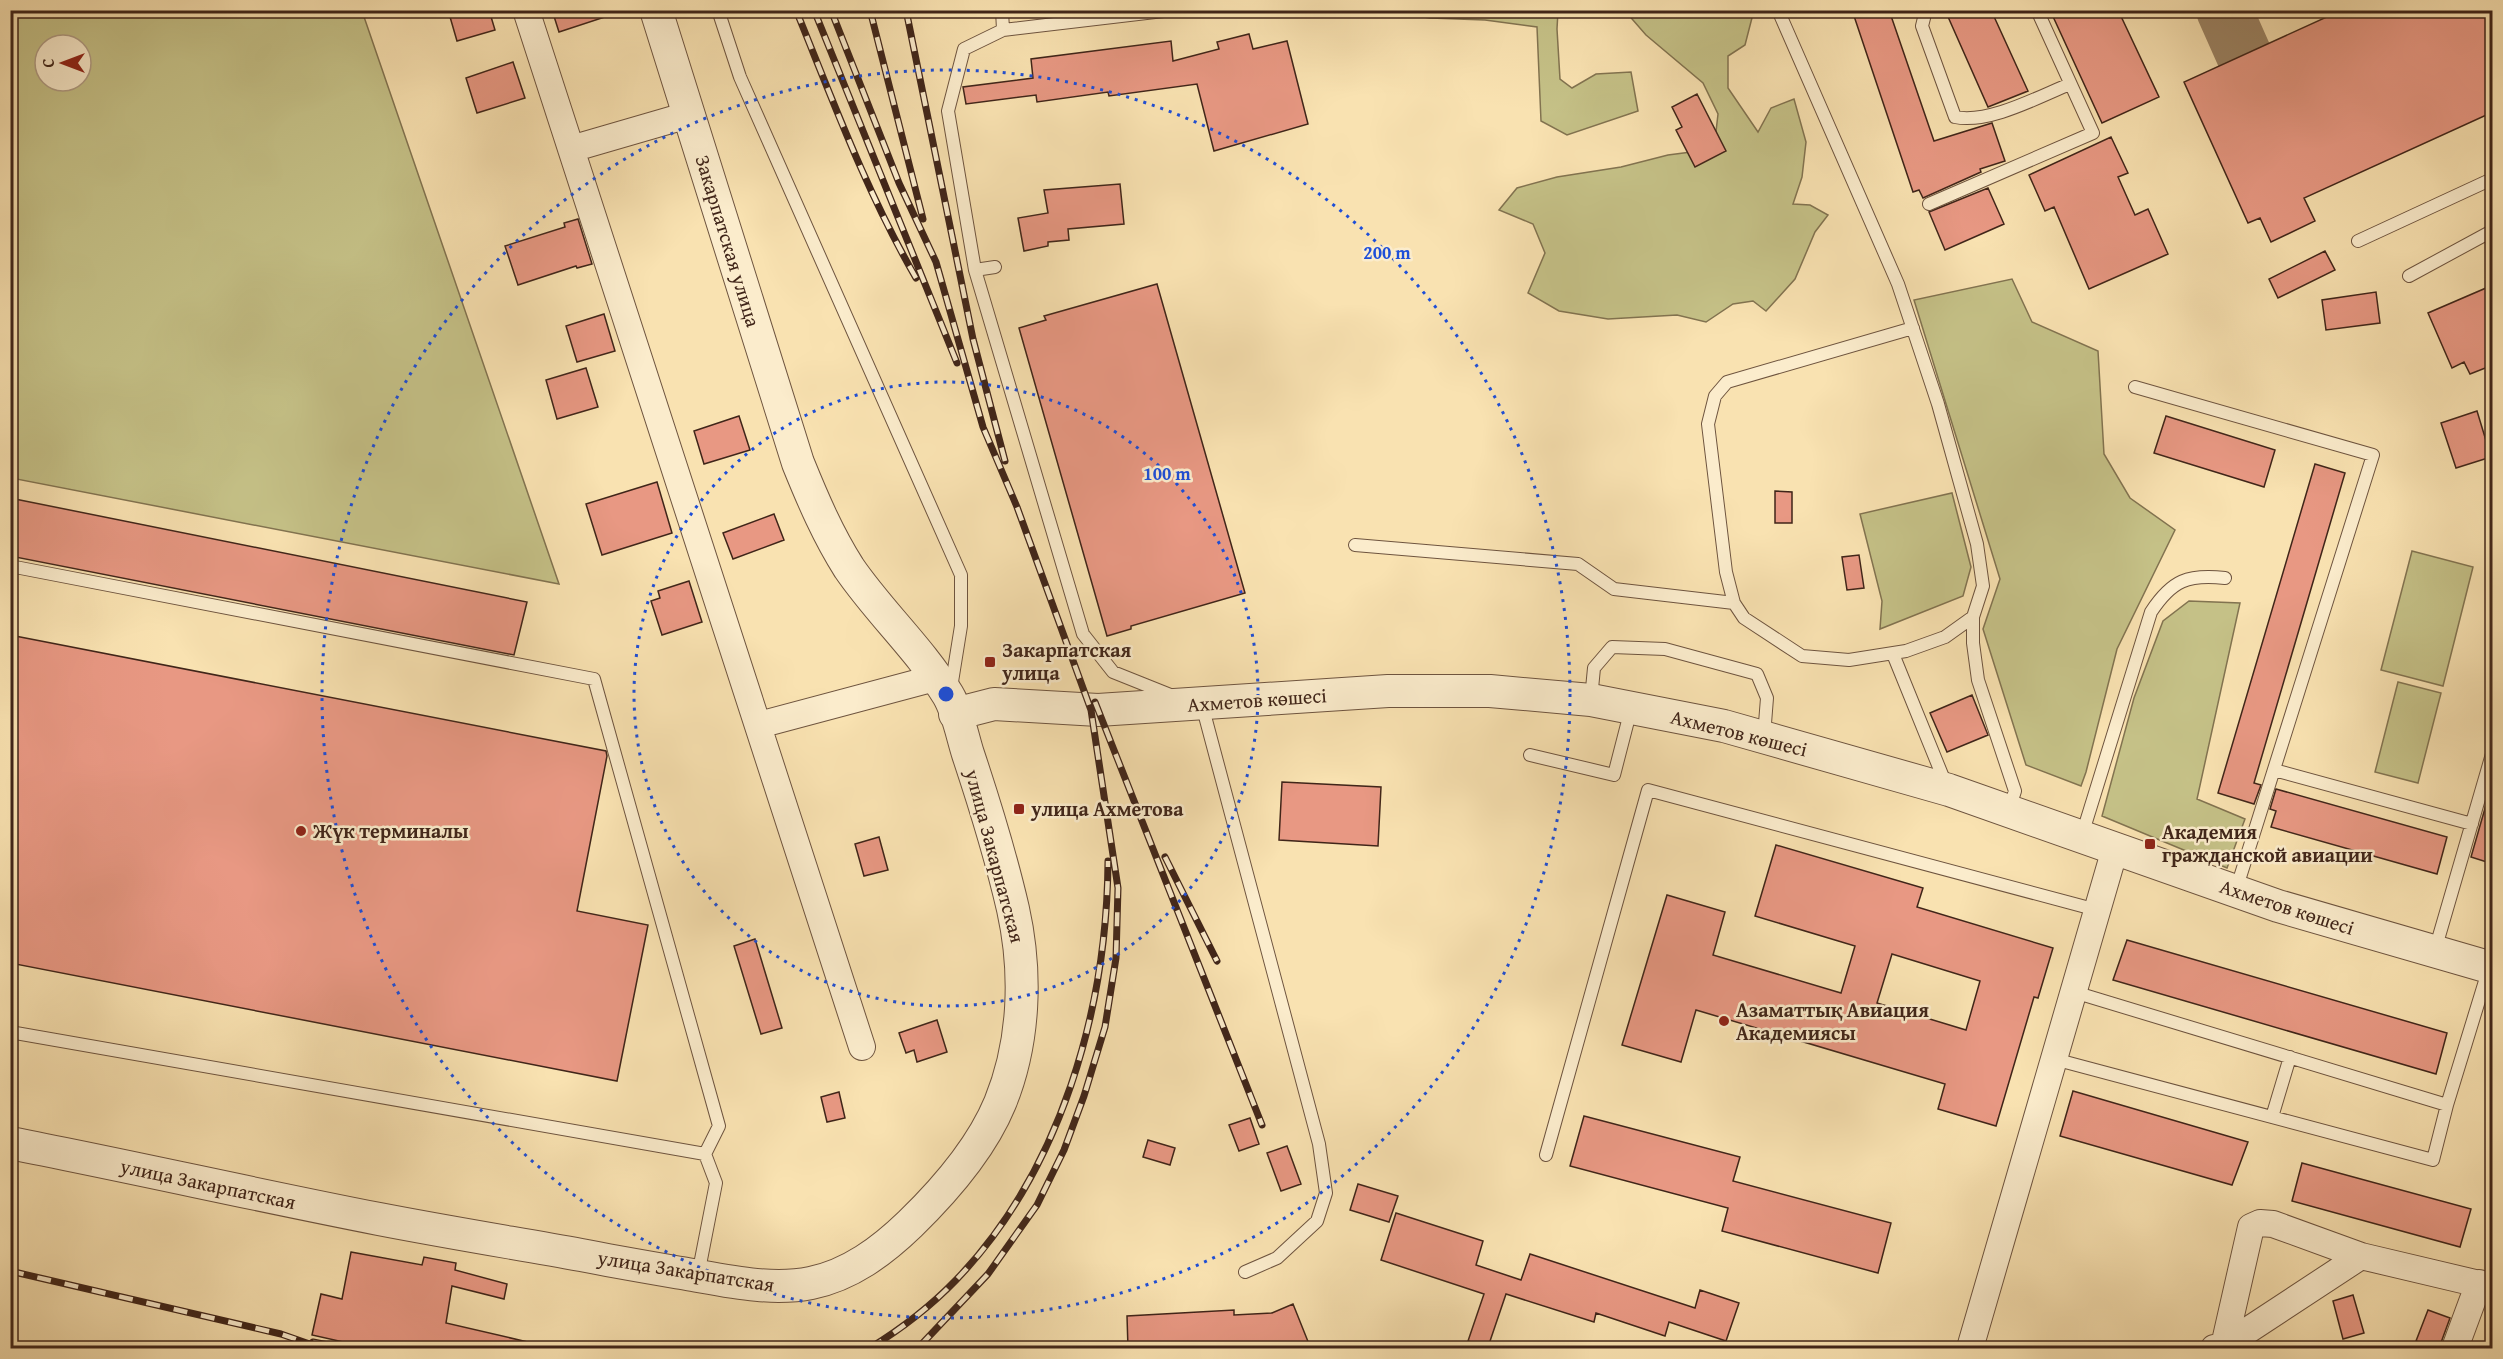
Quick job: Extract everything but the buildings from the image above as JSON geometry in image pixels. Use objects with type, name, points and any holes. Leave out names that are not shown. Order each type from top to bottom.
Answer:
[{"type":"street","points":[[526,10],[862,1047]]},
{"type":"street","name":"Закарпатская улица","points":[[656,10],[798,464],[816,510],[850,570],[947,697]]},
{"type":"street","points":[[571,149],[688,114]]},
{"type":"street","name":"Ахметов көшесі","points":[[947,697],[994,704],[1098,710],[1388,691],[1490,692],[1591,700],[1724,726],[1949,790],[2278,906],[2491,968]]},
{"type":"street","points":[[759,725],[947,697]]},
{"type":"street","name":"улица Закарпатская","points":[[10,1143],[382,1220],[698,1276],[783,1286],[811,1283],[836,1276],[866,1260],[904,1229],[953,1178],[981,1137],[1000,1102],[1012,1061],[1020,1020],[1022,981],[1013,908],[983,799],[947,697]]},
{"type":"street","points":[[1970,1348],[2115,849]]},
{"type":"street","points":[[2219,1347],[2251,1227],[2260,1223],[2273,1224],[2361,1256],[2486,1285],[2455,1348]]},
{"type":"street","points":[[2219,1347],[2361,1256]]},
{"type":"lane","points":[[718,10],[741,77],[961,575],[961,626],[947,697]]},
{"type":"lane","points":[[1002,10],[1003,30]]},
{"type":"lane","points":[[1172,10],[1003,30],[964,50],[948,111],[975,270],[1083,634],[1113,672],[1198,704],[1319,1144],[1326,1193],[1317,1221],[1277,1258],[1245,1272]]},
{"type":"lane","points":[[1778,10],[1898,284],[1938,404],[1977,544],[1983,586],[1973,617],[1973,643],[1978,680],[2015,791],[2008,812]]},
{"type":"lane","points":[[1926,10],[1922,26],[1955,117],[1965,119],[1991,115],[2070,84]]},
{"type":"lane","points":[[1929,204],[2093,133],[2037,10]]},
{"type":"lane","points":[[2358,241],[2493,179]]},
{"type":"lane","points":[[2409,276],[2493,231]]},
{"type":"lane","points":[[975,270],[995,267]]},
{"type":"lane","points":[[1913,328],[1728,382],[1715,396],[1708,424],[1726,572],[1734,603],[1744,618],[1802,656],[1849,660],[1893,654],[1945,637],[1973,617]]},
{"type":"lane","points":[[2135,387],[2373,455],[2236,891]]},
{"type":"lane","points":[[1355,545],[1578,564],[1614,589],[1734,603]]},
{"type":"lane","points":[[10,566],[594,679],[719,1126],[705,1154],[716,1183],[698,1276]]},
{"type":"lane","points":[[2082,836],[2151,612],[2162,594],[2176,582],[2206,576],[2226,578]]},
{"type":"lane","points":[[1591,700],[1594,668],[1612,647],[1665,649],[1757,674],[1767,698],[1764,738]]},
{"type":"lane","points":[[1893,654],[1949,790]]},
{"type":"lane","points":[[1530,755],[1614,775],[1632,708]]},
{"type":"lane","points":[[2435,951],[2493,754]]},
{"type":"lane","points":[[2274,770],[2472,824]]},
{"type":"lane","points":[[1546,1155],[1648,790],[2097,910]]},
{"type":"lane","points":[[2054,1059],[2433,1160],[2447,1105],[2491,968]]},
{"type":"lane","points":[[2074,992],[2447,1105]]},
{"type":"lane","points":[[10,1032],[705,1154]]},
{"type":"lane","points":[[2272,1117],[2290,1057]]},
{"type":"shaded area","points":[[1754,10],[1745,45],[1728,56],[1728,88],[1758,132],[1771,108],[1794,99],[1806,142],[1802,177],[1793,204],[1810,205],[1828,215],[1815,232],[1795,279],[1766,311],[1753,301],[1733,304],[1706,322],[1677,315],[1608,319],[1559,311],[1528,293],[1545,253],[1533,224],[1499,210],[1517,188],[1557,177],[1621,167],[1668,155],[1714,149],[1718,114],[1703,83],[1646,35],[1626,12],[1602,14],[1598,11]]},
{"type":"shaded area","points":[[10,11],[362,11],[559,584],[11,478]]},
{"type":"shaded area","points":[[1407,11],[1558,11],[1560,79],[1572,88],[1596,74],[1631,72],[1638,111],[1567,135],[1541,121],[1537,27],[1485,20],[1430,18],[1404,14]]},
{"type":"shaded area","points":[[2012,279],[2032,322],[2098,351],[2104,454],[2130,498],[2175,530],[2117,649],[2081,786],[2026,765],[1983,629],[2000,579],[1914,300]]},
{"type":"shaded area","points":[[1952,493],[1971,567],[1963,596],[1880,629],[1882,601],[1860,514]]},
{"type":"shaded area","points":[[2412,551],[2473,567],[2443,686],[2381,670]]},
{"type":"shaded area","points":[[2189,601],[2240,603],[2197,799],[2245,819],[2227,868],[2102,816],[2134,698],[2163,621]]},
{"type":"shaded area","points":[[2398,682],[2441,693],[2418,783],[2375,772]]},
{"type":"taxiway","points":[[2224,10],[2244,55]]},
{"type":"railway","points":[[796,10],[866,180],[916,278]]},
{"type":"railway","points":[[814,10],[957,363]]},
{"type":"railway","points":[[831,10],[899,183],[936,262],[983,427],[1017,507],[1091,710],[1118,888],[1116,958],[1105,1027],[1084,1096],[1064,1150],[1037,1205],[988,1274],[918,1348]]},
{"type":"railway","points":[[870,10],[923,219]]},
{"type":"railway","points":[[906,10],[973,339],[1005,461]]},
{"type":"railway","points":[[1095,702],[1262,1125]]},
{"type":"railway","points":[[1165,857],[1217,961]]},
{"type":"railway","points":[[870,1348],[915,1317],[956,1280],[993,1237],[1024,1189],[1050,1139],[1071,1085],[1087,1030],[1099,974],[1108,861]]},
{"type":"railway","points":[[10,1271],[281,1334],[321,1348]]},
{"type":"railway","points":[[313,1342],[343,1348]]},
{"type":"place","name":"Закарпатская улица","points":[[990,662]]},
{"type":"place","name":"улица Ахметова","points":[[1019,809]]},
{"type":"place","name":"Жүк терминалы","points":[[301,831]]},
{"type":"place","name":"Академия гражданской авиации","points":[[2150,844]]},
{"type":"place","name":"Азаматтық Авиация Академиясы","points":[[1724,1021]]}]
